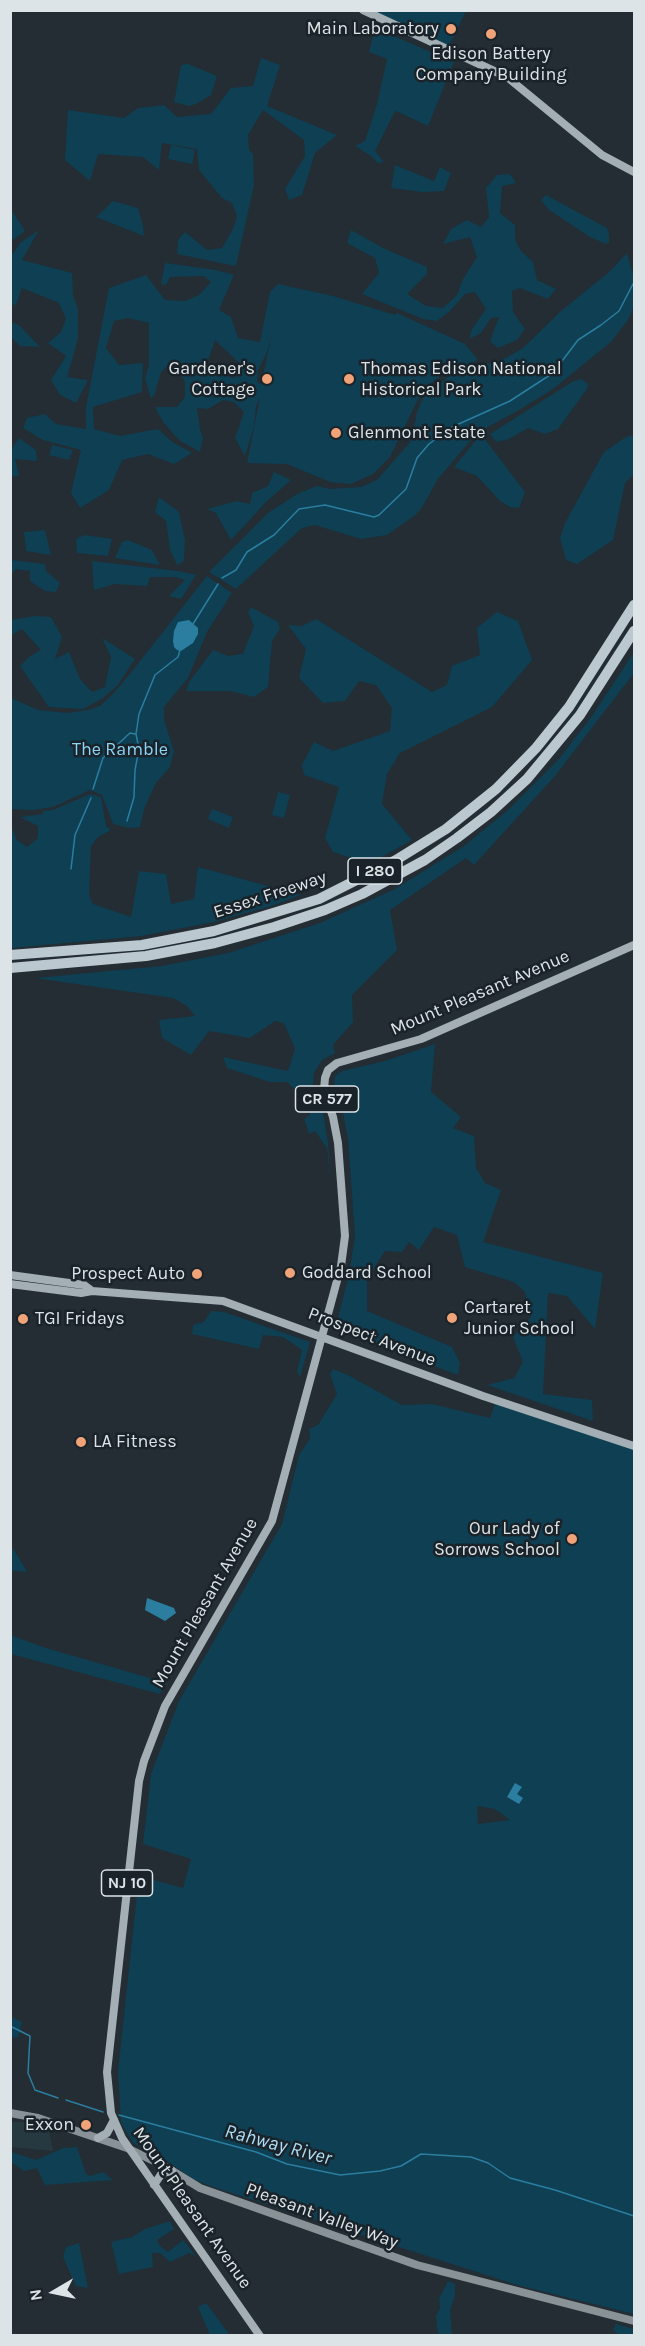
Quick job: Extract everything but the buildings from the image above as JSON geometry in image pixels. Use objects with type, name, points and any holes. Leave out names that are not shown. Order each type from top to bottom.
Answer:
[{"type":"highway","name":"Essex Freeway","points":[[10,955],[142,945],[214,931],[319,899],[396,860],[446,829],[488,796],[536,748],[569,707],[634,605]]},
{"type":"highway","name":"Essex Freeway","points":[[10,968],[146,956],[215,943],[325,910],[362,894],[425,860],[491,812],[527,779],[580,715],[634,631]]},
{"type":"main road","points":[[363,10],[507,77],[602,155],[634,172]]},
{"type":"main road","name":"Mount Pleasant Avenue","points":[[260,2336],[128,2148],[114,2120],[108,2098],[107,2063],[140,1774],[165,1706],[272,1521],[341,1266],[345,1236],[338,1143],[333,1117],[324,1090],[325,1078],[328,1070],[337,1063],[422,1039],[634,945]]},
{"type":"main road","name":"Prospect Avenue","points":[[10,1275],[84,1285],[92,1291]]},
{"type":"main road","name":"Prospect Avenue","points":[[10,1284],[81,1293],[92,1291],[223,1301],[483,1396],[634,1446]]},
{"type":"main road","name":"Pleasant Valley Way","points":[[10,2113],[38,2118],[128,2148],[192,2184],[216,2194],[417,2265],[634,2321]]},
{"type":"main road","points":[[98,2138],[107,2133],[114,2120]]},
{"type":"main road","points":[[154,2185],[162,2173],[172,2171]]},
{"type":"shaded area","points":[[189,620],[198,628],[198,634],[193,643],[181,651],[177,650],[173,641],[174,631],[178,622]]},
{"type":"shaded area","points":[[147,1598],[174,1608],[176,1613],[165,1621],[145,1610]]},
{"type":"shaded area","points":[[515,1783],[522,1787],[517,1794],[523,1798],[519,1804],[507,1797]]},
{"type":"shaded area","points":[[10,2122],[22,2122],[49,2131],[53,2151],[11,2147]]},
{"type":"green space","points":[[377,10],[466,11],[449,46],[376,12]]},
{"type":"green space","points":[[375,28],[454,62],[428,126],[396,111],[375,151],[384,162],[378,163],[355,146],[365,141],[377,104],[387,59],[369,52]]},
{"type":"green space","points":[[261,58],[280,65],[267,106],[337,135],[315,153],[302,195],[289,200],[285,189],[305,156],[304,140],[263,110],[248,135],[249,150],[253,154],[254,185],[236,266],[177,254],[178,240],[185,232],[207,250],[222,248],[233,229],[237,216],[232,203],[222,198],[199,170],[197,149],[162,143],[159,170],[143,157],[98,154],[90,181],[65,160],[68,110],[124,118],[138,108],[164,105],[177,117],[211,114],[231,88],[253,86]]},
{"type":"green space","points":[[188,64],[217,76],[211,95],[189,106],[174,102],[181,65]]},
{"type":"green space","points":[[171,145],[195,150],[192,164],[168,159]]},
{"type":"green space","points":[[395,165],[434,181],[440,167],[451,173],[444,191],[423,192],[391,188]]},
{"type":"green space","points":[[510,174],[516,183],[502,186],[500,213],[515,225],[515,240],[521,251],[533,262],[537,280],[556,289],[548,299],[520,288],[512,291],[513,312],[525,329],[517,340],[498,348],[490,341],[499,317],[491,318],[481,333],[469,339],[472,329],[486,309],[475,292],[465,294],[450,311],[437,321],[423,319],[362,294],[379,273],[375,258],[347,243],[351,230],[385,249],[427,267],[427,274],[407,294],[426,306],[443,308],[457,295],[463,279],[477,257],[470,237],[443,244],[451,229],[467,220],[481,227],[489,217],[486,188],[497,175]]},
{"type":"green space","points":[[546,195],[607,228],[609,242],[606,244],[590,237],[549,210],[541,200]]},
{"type":"green space","points":[[113,201],[138,208],[144,236],[96,217]]},
{"type":"green space","points":[[10,208],[25,231],[13,240],[11,235]]},
{"type":"green space","points":[[39,230],[22,260],[72,273],[73,295],[78,309],[78,339],[67,377],[88,380],[76,403],[60,395],[51,380],[66,356],[48,343],[61,332],[66,319],[59,303],[22,288],[16,305],[11,304],[11,257],[20,243]]},
{"type":"green space","points":[[627,253],[634,278],[634,306],[628,320],[611,342],[553,389],[486,428],[471,440],[438,479],[421,509],[414,516],[387,535],[361,539],[315,525],[302,528],[236,589],[209,572],[268,513],[297,494],[317,486],[330,489],[361,487],[377,480],[411,441],[417,412],[423,398],[449,376],[506,358],[523,348],[561,311],[608,273]]},
{"type":"green space","points":[[165,263],[216,270],[234,275],[219,310],[231,317],[238,338],[260,342],[270,292],[278,284],[333,296],[395,315],[397,313],[465,344],[478,360],[441,376],[423,389],[390,457],[373,474],[351,484],[330,482],[287,464],[247,463],[260,398],[256,406],[254,426],[245,456],[235,438],[244,412],[234,402],[223,400],[208,409],[197,408],[203,438],[200,452],[180,441],[163,422],[155,407],[177,407],[185,397],[185,382],[178,370],[167,366],[161,372],[151,399],[145,379],[149,364],[149,323],[128,318],[114,321],[106,348],[119,365],[143,363],[142,392],[93,407],[94,429],[120,436],[158,429],[171,441],[192,453],[174,464],[148,454],[122,460],[109,490],[80,508],[71,493],[81,450],[43,440],[23,428],[27,418],[45,414],[56,424],[86,429],[86,407],[109,288],[146,275],[165,300],[185,301],[199,295],[211,282],[204,276],[170,277],[166,285],[161,284]],"holes":[[[272,334],[261,384],[260,384],[257,381],[258,370],[267,352]],[[215,340],[240,364],[235,378],[207,371]]]},
{"type":"green space","points":[[11,322],[19,325],[40,347],[20,346],[11,337]]},
{"type":"green space","points":[[581,379],[588,384],[587,389],[558,429],[545,434],[528,428],[509,439],[496,442],[490,434],[572,382]]},
{"type":"green space","points":[[481,434],[525,492],[519,508],[510,507],[500,501],[477,476],[454,467]]},
{"type":"green space","points":[[634,435],[634,474],[625,483],[613,540],[577,564],[566,560],[560,538],[565,523],[604,452],[626,437]]},
{"type":"green space","points":[[19,438],[36,450],[37,461],[15,459],[19,476],[11,476],[11,450]]},
{"type":"green space","points":[[52,445],[73,450],[69,460],[49,455]]},
{"type":"green space","points":[[274,472],[291,480],[267,501],[231,540],[216,513],[207,509],[237,501],[250,504],[252,493],[268,486]]},
{"type":"green space","points":[[159,497],[179,512],[185,540],[184,561],[177,565],[170,550],[166,521],[155,512]]},
{"type":"green space","points":[[45,530],[51,555],[26,551],[24,532]]},
{"type":"green space","points":[[84,535],[112,539],[108,556],[77,553],[76,539]]},
{"type":"green space","points":[[128,540],[152,550],[160,565],[115,558],[122,542]]},
{"type":"green space","points":[[11,560],[45,564],[46,571],[60,583],[56,592],[45,591],[30,581],[30,571],[16,569],[11,574]]},
{"type":"green space","points":[[92,561],[196,575],[181,599],[169,596],[185,580],[175,577],[150,577],[147,586],[115,584],[94,590]]},
{"type":"green space","name":"The Ramble","points":[[207,576],[232,593],[207,632],[188,678],[164,707],[164,720],[174,751],[170,767],[156,783],[144,809],[140,827],[129,828],[113,824],[102,795],[90,790],[53,807],[33,810],[11,809],[11,698],[38,710],[67,713],[100,706],[133,670]]},
{"type":"green space","points":[[251,607],[278,622],[280,629],[272,641],[268,687],[254,697],[230,691],[186,691],[189,682],[213,650],[228,656],[243,654],[254,626],[248,612]]},
{"type":"green space","points":[[497,612],[518,621],[532,660],[492,707],[400,753],[387,774],[382,804],[412,840],[369,864],[333,852],[325,838],[339,787],[304,775],[302,765],[314,742],[333,751],[390,731],[392,708],[376,685],[359,681],[345,701],[323,703],[299,678],[306,649],[288,625],[302,626],[316,619],[432,692],[447,685],[452,666],[480,655],[477,628]]},
{"type":"green space","points":[[35,616],[51,617],[62,637],[55,659],[69,652],[80,679],[92,692],[105,687],[111,657],[102,638],[135,659],[117,686],[103,698],[83,709],[49,707],[20,666],[30,656],[41,650],[22,629],[11,635],[11,620]]},
{"type":"green space","points":[[634,652],[634,673],[555,776],[474,865],[466,858],[390,910],[397,950],[352,995],[353,1022],[333,1045],[335,1053],[322,1060],[314,1073],[313,1088],[323,1113],[328,1142],[331,1187],[327,1148],[315,1131],[309,1134],[304,1119],[310,1115],[307,1101],[287,1082],[270,1082],[227,1068],[223,1057],[288,1071],[295,1049],[284,1023],[275,1021],[250,1038],[209,1031],[191,1055],[162,1038],[159,1020],[195,1016],[187,1006],[173,998],[35,978],[162,966],[228,953],[320,923],[395,889],[464,846],[508,810],[558,760],[592,716]]},
{"type":"green space","points":[[278,792],[290,795],[284,818],[272,815]]},
{"type":"green space","points":[[90,794],[101,797],[106,826],[111,830],[98,837],[91,846],[89,895],[93,904],[131,917],[139,871],[166,874],[171,904],[194,899],[198,867],[301,895],[214,922],[141,936],[11,948],[11,826],[17,840],[27,847],[38,838],[38,826],[20,817],[43,814],[43,811],[53,810]]},
{"type":"green space","points":[[212,809],[233,817],[229,828],[208,819]]},
{"type":"green space","points":[[435,1044],[431,1092],[461,1117],[453,1128],[474,1136],[476,1168],[485,1183],[501,1190],[483,1242],[603,1273],[595,1329],[567,1296],[548,1293],[543,1394],[592,1400],[593,1421],[487,1385],[514,1378],[523,1362],[513,1337],[531,1317],[525,1292],[514,1282],[465,1267],[457,1235],[434,1227],[419,1250],[409,1242],[402,1252],[385,1251],[367,1279],[367,1311],[452,1347],[460,1363],[458,1375],[335,1329],[349,1275],[355,1236],[348,1139],[342,1108],[334,1085],[335,1076],[342,1071],[385,1061]]},
{"type":"green space","points":[[211,1311],[224,1312],[310,1342],[300,1377],[297,1372],[302,1350],[283,1337],[263,1335],[259,1349],[192,1334],[193,1325],[204,1322]]},
{"type":"green space","points":[[333,1369],[348,1375],[402,1405],[432,1404],[490,1418],[495,1404],[634,1448],[634,2314],[517,2285],[210,2186],[193,2179],[167,2161],[133,2143],[121,2123],[118,2071],[139,1876],[183,1888],[191,1859],[143,1844],[151,1774],[179,1701],[282,1524],[299,1455],[310,1438],[309,1429],[318,1425],[337,1394],[330,1374]],"holes":[[[477,1806],[495,1809],[510,1820],[478,1824]]]},
{"type":"green space","points":[[11,1546],[19,1558],[27,1572],[11,1570]]},
{"type":"green space","points":[[10,1635],[46,1648],[167,1683],[160,1694],[11,1654]]},
{"type":"green space","points":[[11,2017],[22,2022],[18,2038],[11,2037]]},
{"type":"green space","points":[[77,2147],[86,2174],[90,2176],[103,2172],[113,2180],[45,2185],[37,2168],[24,2171],[11,2162],[11,2152],[36,2160],[63,2148]]},
{"type":"green space","points":[[170,2221],[174,2229],[157,2240],[160,2246],[168,2252],[183,2240],[196,2256],[189,2253],[170,2262],[160,2253],[152,2253],[153,2267],[119,2274],[111,2242],[132,2237],[145,2229]]},
{"type":"green space","points":[[79,2243],[88,2288],[76,2286],[63,2257],[66,2247]]},
{"type":"green space","points":[[448,2281],[455,2284],[455,2296],[450,2310],[452,2335],[438,2335],[436,2316],[440,2308],[439,2299]]},
{"type":"green space","points":[[206,2303],[230,2335],[210,2335],[198,2307]]},
{"type":"green space","points":[[616,2324],[634,2329],[634,2335],[619,2335],[613,2330]]},
{"type":"waterway","points":[[222,578],[236,570],[247,552],[274,535],[299,509],[325,505],[374,517],[379,515],[406,489],[417,458],[429,444],[452,427],[510,401],[553,373],[578,340],[619,311],[634,282]]},
{"type":"waterway","points":[[193,624],[218,584]]},
{"type":"waterway","points":[[127,821],[134,797],[135,770],[139,749],[136,734],[139,714],[155,675],[178,657],[180,650]]},
{"type":"waterway","points":[[93,789],[103,758],[130,733],[135,734]]},
{"type":"waterway","points":[[71,869],[75,835],[91,798]]},
{"type":"waterway","name":"Rahway River","points":[[10,2026],[30,2036],[28,2073],[35,2090],[58,2098]]},
{"type":"waterway","name":"Rahway River","points":[[66,2100],[103,2112]]},
{"type":"waterway","name":"Rahway River","points":[[119,2115],[256,2152],[287,2164],[340,2175],[380,2171],[401,2166],[421,2154],[471,2157],[488,2163],[510,2178],[634,2216]]},
{"type":"place","name":"Main Laboratory","points":[[451,29]]},
{"type":"place","name":"Edison Battery Company Building","points":[[491,34]]},
{"type":"place","name":"Gardener's Cottage","points":[[267,379]]},
{"type":"place","name":"Thomas Edison National Historical Park","points":[[349,379]]},
{"type":"place","name":"Glenmont Estate","points":[[336,433]]},
{"type":"place","name":"Goddard School","points":[[290,1273]]},
{"type":"place","name":"Prospect Auto","points":[[197,1274]]},
{"type":"place","name":"Cartaret Junior School","points":[[452,1318]]},
{"type":"place","name":"TGI Fridays","points":[[23,1319]]},
{"type":"place","name":"LA Fitness","points":[[81,1442]]},
{"type":"place","name":"Our Lady of Sorrows School","points":[[572,1539]]},
{"type":"place","name":"Exxon","points":[[86,2125]]}]
